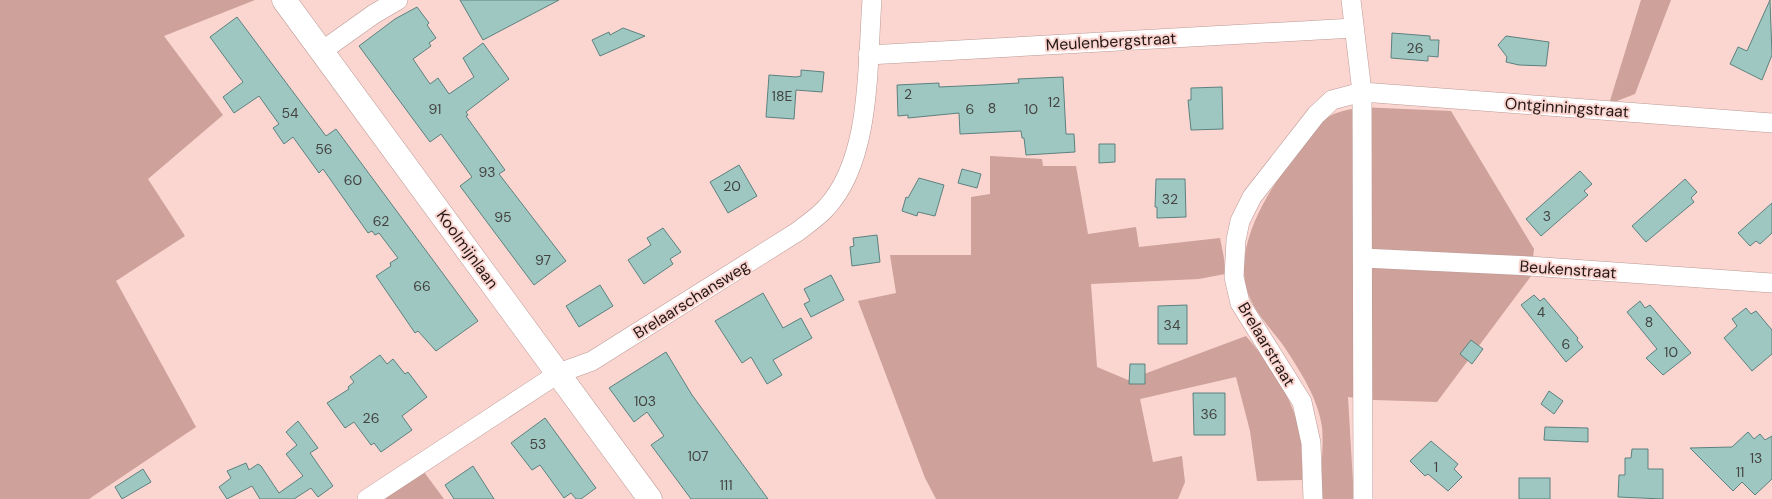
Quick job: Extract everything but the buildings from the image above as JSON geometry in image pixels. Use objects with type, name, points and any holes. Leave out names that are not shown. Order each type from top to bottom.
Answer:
[{"type":"street","name":"Koolmijnlaan","points":[[284,0],[650,499]]},
{"type":"street","points":[[322,51],[374,14],[398,0]]},
{"type":"street","name":"Brelaarschansweg","points":[[367,499],[559,373],[592,361],[797,232],[827,208],[841,187],[856,157],[862,132],[872,0]]},
{"type":"street","points":[[1351,0],[1362,92],[1363,499]]},
{"type":"street","name":"Meulenbergstraat","points":[[868,54],[1354,28]]},
{"type":"street","name":"Ontginningstraat","points":[[1362,92],[1772,123]]},
{"type":"street","name":"Brelaarstraat","points":[[1313,499],[1311,443],[1302,402],[1240,303],[1234,277],[1236,240],[1240,221],[1252,198],[1316,115],[1332,100],[1362,92]]},
{"type":"street","name":"Beukenstraat","points":[[1363,258],[1529,266],[1772,283]]},
{"type":"shaded area","points":[[0,0],[255,0],[164,36],[223,115],[148,179],[185,236],[116,281],[196,427],[89,499],[0,499]]},
{"type":"shaded area","points":[[1641,0],[1671,0],[1635,94],[1609,104]]},
{"type":"shaded area","points":[[1359,107],[1451,111],[1534,249],[1531,276],[1437,402],[1374,400],[1348,397],[1354,499],[1321,499],[1322,427],[1317,406],[1297,366],[1253,304],[1246,287],[1244,269],[1246,250],[1251,232],[1267,196],[1278,179],[1313,131],[1325,119],[1337,113]]},
{"type":"shaded area","points":[[990,156],[1042,159],[1043,166],[1076,166],[1088,234],[1136,227],[1139,247],[1220,238],[1225,274],[1199,279],[1091,284],[1097,367],[1128,380],[1246,336],[1273,372],[1294,412],[1301,441],[1302,480],[1257,481],[1250,431],[1236,377],[1140,399],[1153,462],[1182,456],[1185,482],[1178,499],[936,499],[925,478],[858,301],[896,293],[890,255],[971,255],[971,197],[990,194]]},
{"type":"shaded area","points":[[424,472],[444,499],[383,499]]}]
